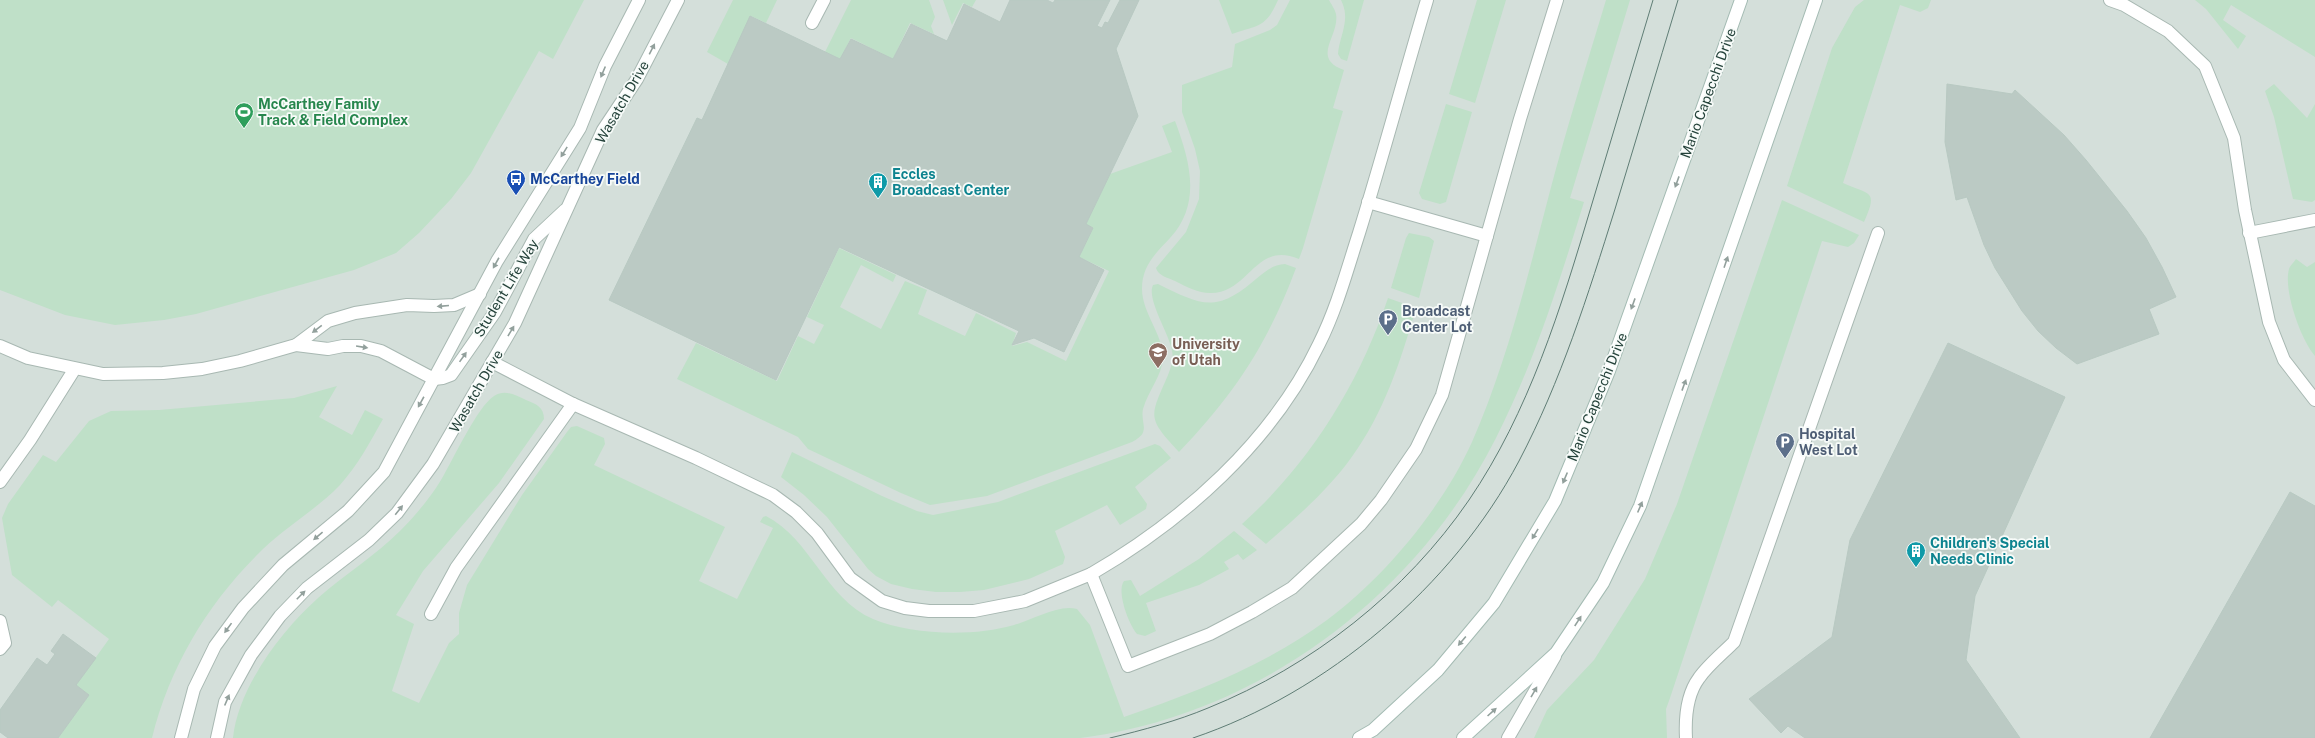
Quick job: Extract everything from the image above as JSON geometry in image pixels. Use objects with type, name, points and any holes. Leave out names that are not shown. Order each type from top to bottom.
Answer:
[{"type":"street","name":"Wasatch Drive","points":[[181,738],[194,689],[215,646],[243,608],[283,565],[348,511],[384,472],[524,216],[580,128],[605,66],[639,0]]},
{"type":"street","name":"Wasatch Drive","points":[[217,738],[225,702],[251,655],[280,616],[307,588],[369,540],[397,513],[433,464],[515,323],[565,210],[603,130],[637,79],[678,0]]},
{"type":"street","points":[[812,23],[824,0]]},
{"type":"street","points":[[492,362],[572,404],[696,458],[773,495],[796,512],[817,533],[850,578],[882,601],[905,608],[928,611],[974,611],[1025,601],[1091,574],[1119,558],[1185,508],[1243,455],[1276,415],[1319,344],[1345,279],[1427,0]]},
{"type":"street","points":[[1091,574],[1128,666],[1210,634],[1252,612],[1292,588],[1316,568],[1361,524],[1381,500],[1416,449],[1442,395],[1520,119],[1556,0]]},
{"type":"street","name":"Mario Capecchi Drive","points":[[1359,738],[1373,730],[1438,670],[1488,609],[1555,501],[1610,372],[1741,0]]},
{"type":"street","points":[[1508,738],[1556,653],[1603,583],[1640,506],[1688,373],[1816,0]]},
{"type":"street","points":[[2110,0],[2124,5],[2168,31],[2205,66],[2234,138],[2249,233],[2269,322],[2284,360],[2315,400]]},
{"type":"street","points":[[1368,202],[1487,236]]},
{"type":"street","name":"Student Life Way","points":[[296,344],[328,349],[343,346],[361,346],[381,351],[434,379],[451,375],[495,312],[534,238],[565,210]]},
{"type":"street","points":[[2249,233],[2315,220]]},
{"type":"street","points":[[1686,738],[1685,724],[1691,695],[1699,678],[1734,642],[1878,233]]},
{"type":"street","name":"Student Life Way","points":[[0,346],[28,358],[74,370],[103,374],[163,373],[202,369],[240,362],[296,344],[328,321],[355,313],[390,306],[454,305],[480,294]]},
{"type":"street","points":[[0,482],[30,440],[74,370]]},
{"type":"street","points":[[431,614],[456,568],[572,404]]},
{"type":"street","points":[[0,621],[4,643],[0,649]]},
{"type":"street","points":[[1463,738],[1556,653]]},
{"type":"shaded area","name":"University of Utah","points":[[0,0],[2315,0],[2315,738],[0,738]]},
{"type":"green space","name":"McCarthey Family Track & Field Complex","points":[[0,0],[584,0],[553,59],[539,51],[471,173],[451,199],[419,233],[396,253],[354,270],[196,314],[164,320],[115,325],[65,315],[0,290]]},
{"type":"green space","points":[[733,0],[777,0],[766,23],[751,16],[728,64],[707,52]]},
{"type":"green space","points":[[851,0],[929,0],[935,17],[931,26],[934,34],[910,23],[893,59],[851,38],[840,59],[825,52]]},
{"type":"green space","points":[[943,0],[976,0],[972,7],[963,3],[952,25]]},
{"type":"green space","points":[[1219,0],[1278,0],[1274,9],[1265,21],[1255,27],[1232,34]]},
{"type":"green space","points":[[1290,0],[1329,0],[1336,14],[1336,22],[1329,46],[1329,59],[1334,65],[1344,70],[1333,108],[1343,111],[1303,248],[1299,259],[1284,255],[1272,256],[1253,269],[1244,278],[1223,291],[1206,293],[1197,291],[1164,276],[1157,271],[1156,268],[1186,232],[1199,199],[1200,171],[1195,149],[1182,112],[1182,85],[1232,67],[1235,44],[1270,30],[1277,25]]},
{"type":"green space","points":[[1341,0],[1364,0],[1347,61],[1341,59],[1338,54],[1345,21],[1344,7]]},
{"type":"green space","points":[[1477,0],[1506,0],[1475,103],[1449,94]]},
{"type":"green space","points":[[1606,0],[1630,0],[1570,198],[1584,202],[1534,352],[1510,410],[1496,438],[1462,496],[1422,549],[1376,597],[1324,639],[1268,675],[1208,704],[1145,725],[1080,738],[233,738],[243,700],[252,680],[276,644],[304,611],[318,598],[380,549],[411,519],[441,480],[480,411],[494,396],[502,393],[514,395],[536,405],[543,412],[544,419],[499,483],[423,571],[396,615],[414,624],[392,691],[419,703],[449,643],[459,634],[459,613],[467,585],[522,495],[567,432],[571,427],[577,426],[604,438],[605,444],[594,465],[725,527],[699,581],[737,599],[773,528],[760,522],[763,517],[766,516],[782,526],[795,539],[842,597],[856,609],[873,619],[888,624],[924,631],[961,633],[998,629],[1021,623],[1046,613],[1062,609],[1077,609],[1090,625],[1124,717],[1178,698],[1230,676],[1280,651],[1327,620],[1349,603],[1370,583],[1410,540],[1445,492],[1460,467],[1484,412],[1506,350],[1525,286],[1563,143]]},
{"type":"green space","points":[[1864,0],[1931,0],[1928,8],[1920,12],[1900,5],[1843,183],[1865,192],[1871,198],[1871,204],[1864,222],[1787,186],[1832,48],[1855,7]]},
{"type":"green space","points":[[2195,0],[2315,0],[2315,57],[2231,5],[2223,20],[2246,36],[2238,49],[2206,9]]},
{"type":"green space","points":[[2274,84],[2307,118],[2315,104],[2315,200],[2312,202],[2293,199],[2274,117],[2265,91]]},
{"type":"green space","points":[[1446,104],[1472,112],[1446,202],[1440,204],[1422,199],[1419,193]]},
{"type":"green space","points":[[1175,121],[1185,151],[1188,166],[1190,196],[1180,225],[1150,261],[1144,274],[1142,289],[1145,307],[1160,341],[1163,358],[1158,377],[1143,409],[1142,414],[1144,427],[1142,435],[1132,442],[987,496],[930,505],[808,449],[798,437],[677,379],[696,343],[777,381],[798,336],[814,344],[824,325],[807,317],[839,248],[896,275],[893,282],[861,265],[840,307],[881,329],[905,281],[927,290],[918,314],[965,336],[976,313],[1016,333],[1012,346],[1027,342],[1066,361],[1109,271],[1079,257],[1093,228],[1086,224],[1110,174],[1172,152],[1162,126]]},
{"type":"green space","points":[[1782,200],[1859,235],[1854,243],[1848,247],[1822,241],[1666,709],[1667,738],[1534,738],[1547,710],[1594,660],[1645,579],[1677,504]]},
{"type":"green space","points":[[1409,233],[1429,237],[1434,241],[1419,298],[1391,288],[1406,238]]},
{"type":"green space","points":[[2296,259],[2307,267],[2315,262],[2315,356],[2304,339],[2291,302],[2288,278],[2289,269]]},
{"type":"green space","points":[[1285,264],[1296,268],[1274,320],[1261,344],[1233,388],[1199,431],[1179,452],[1161,431],[1154,416],[1157,400],[1169,372],[1173,357],[1170,344],[1155,308],[1152,291],[1153,285],[1158,284],[1197,301],[1219,302],[1230,298],[1269,269]]},
{"type":"green space","points":[[1388,298],[1416,308],[1398,366],[1373,423],[1363,441],[1342,470],[1311,503],[1266,544],[1242,524],[1267,500],[1289,475],[1330,420],[1363,361]]},
{"type":"green space","points":[[337,386],[319,417],[352,435],[365,410],[383,419],[358,461],[340,485],[322,502],[263,549],[225,590],[209,612],[194,636],[169,685],[152,738],[58,738],[89,695],[76,685],[109,639],[58,600],[52,607],[12,575],[2,518],[8,504],[43,455],[56,462],[89,421],[111,411],[159,410],[294,398]]},
{"type":"green space","points":[[1155,444],[1160,446],[1171,458],[1135,487],[1147,504],[1146,509],[1120,525],[1107,505],[1055,531],[1065,557],[1063,564],[1029,579],[984,590],[936,592],[912,589],[891,584],[876,576],[868,569],[827,517],[804,495],[781,477],[792,452],[882,496],[917,511],[933,515],[998,502]]},
{"type":"green space","points":[[1234,531],[1257,550],[1243,560],[1238,554],[1224,562],[1229,569],[1199,585],[1146,603],[1156,631],[1145,636],[1137,634],[1130,623],[1122,600],[1122,586],[1124,581],[1131,580],[1140,596],[1199,559]]},
{"type":"building","name":"Eccles Broadcast Center","points":[[1010,0],[1047,0],[1053,3],[1055,0],[1110,0],[1097,26],[1102,28],[1105,22],[1108,23],[1120,0],[1139,0],[1116,49],[1138,116],[1086,224],[1093,228],[1079,257],[1104,270],[1064,352],[1034,338],[1012,345],[1019,331],[839,247],[776,380],[609,300],[697,118],[702,120],[750,16],[840,59],[851,39],[893,59],[911,24],[947,41],[964,4],[1000,22]]},
{"type":"building","points":[[1947,84],[2012,94],[2015,90],[2064,135],[2086,160],[2127,211],[2146,238],[2176,297],[2149,309],[2159,334],[2077,364],[2056,348],[2038,331],[2022,311],[1995,268],[1984,245],[1967,197],[1956,200],[1945,142]]},
{"type":"building","name":"Children's Special Needs Clinic","points":[[1948,343],[2065,397],[1975,596],[1966,660],[2020,738],[1805,738],[1788,726],[1781,733],[1749,699],[1832,637],[1850,540]]},
{"type":"building","points":[[2290,492],[2315,506],[2315,738],[2150,738]]},
{"type":"building","points":[[63,634],[96,658],[76,685],[89,695],[58,738],[8,738],[0,732],[0,710],[37,658],[47,665],[55,654],[51,651]]},
{"type":"tram line","points":[[1110,738],[1160,725],[1208,708],[1246,691],[1284,671],[1320,648],[1354,623],[1386,595],[1444,534],[1469,500],[1490,466],[1509,431],[1541,358],[1580,245],[1653,0]]},
{"type":"tram line","points":[[1193,738],[1243,718],[1291,693],[1338,664],[1382,630],[1422,592],[1459,551],[1492,507],[1519,461],[1534,431],[1573,337],[1615,209],[1678,0]]},
{"type":"place","name":"McCarthey Family Track & Field Complex","points":[[244,129]]},
{"type":"place","name":"McCarthey Field","points":[[516,196]]},
{"type":"place","name":"Eccles Broadcast Center","points":[[878,199]]},
{"type":"place","name":"Broadcast Center Lot","points":[[1388,336]]},
{"type":"place","name":"University of Utah","points":[[1158,369]]},
{"type":"place","name":"Hospital West Lot","points":[[1785,459]]},
{"type":"place","name":"Children's Special Needs Clinic","points":[[1916,568]]}]
